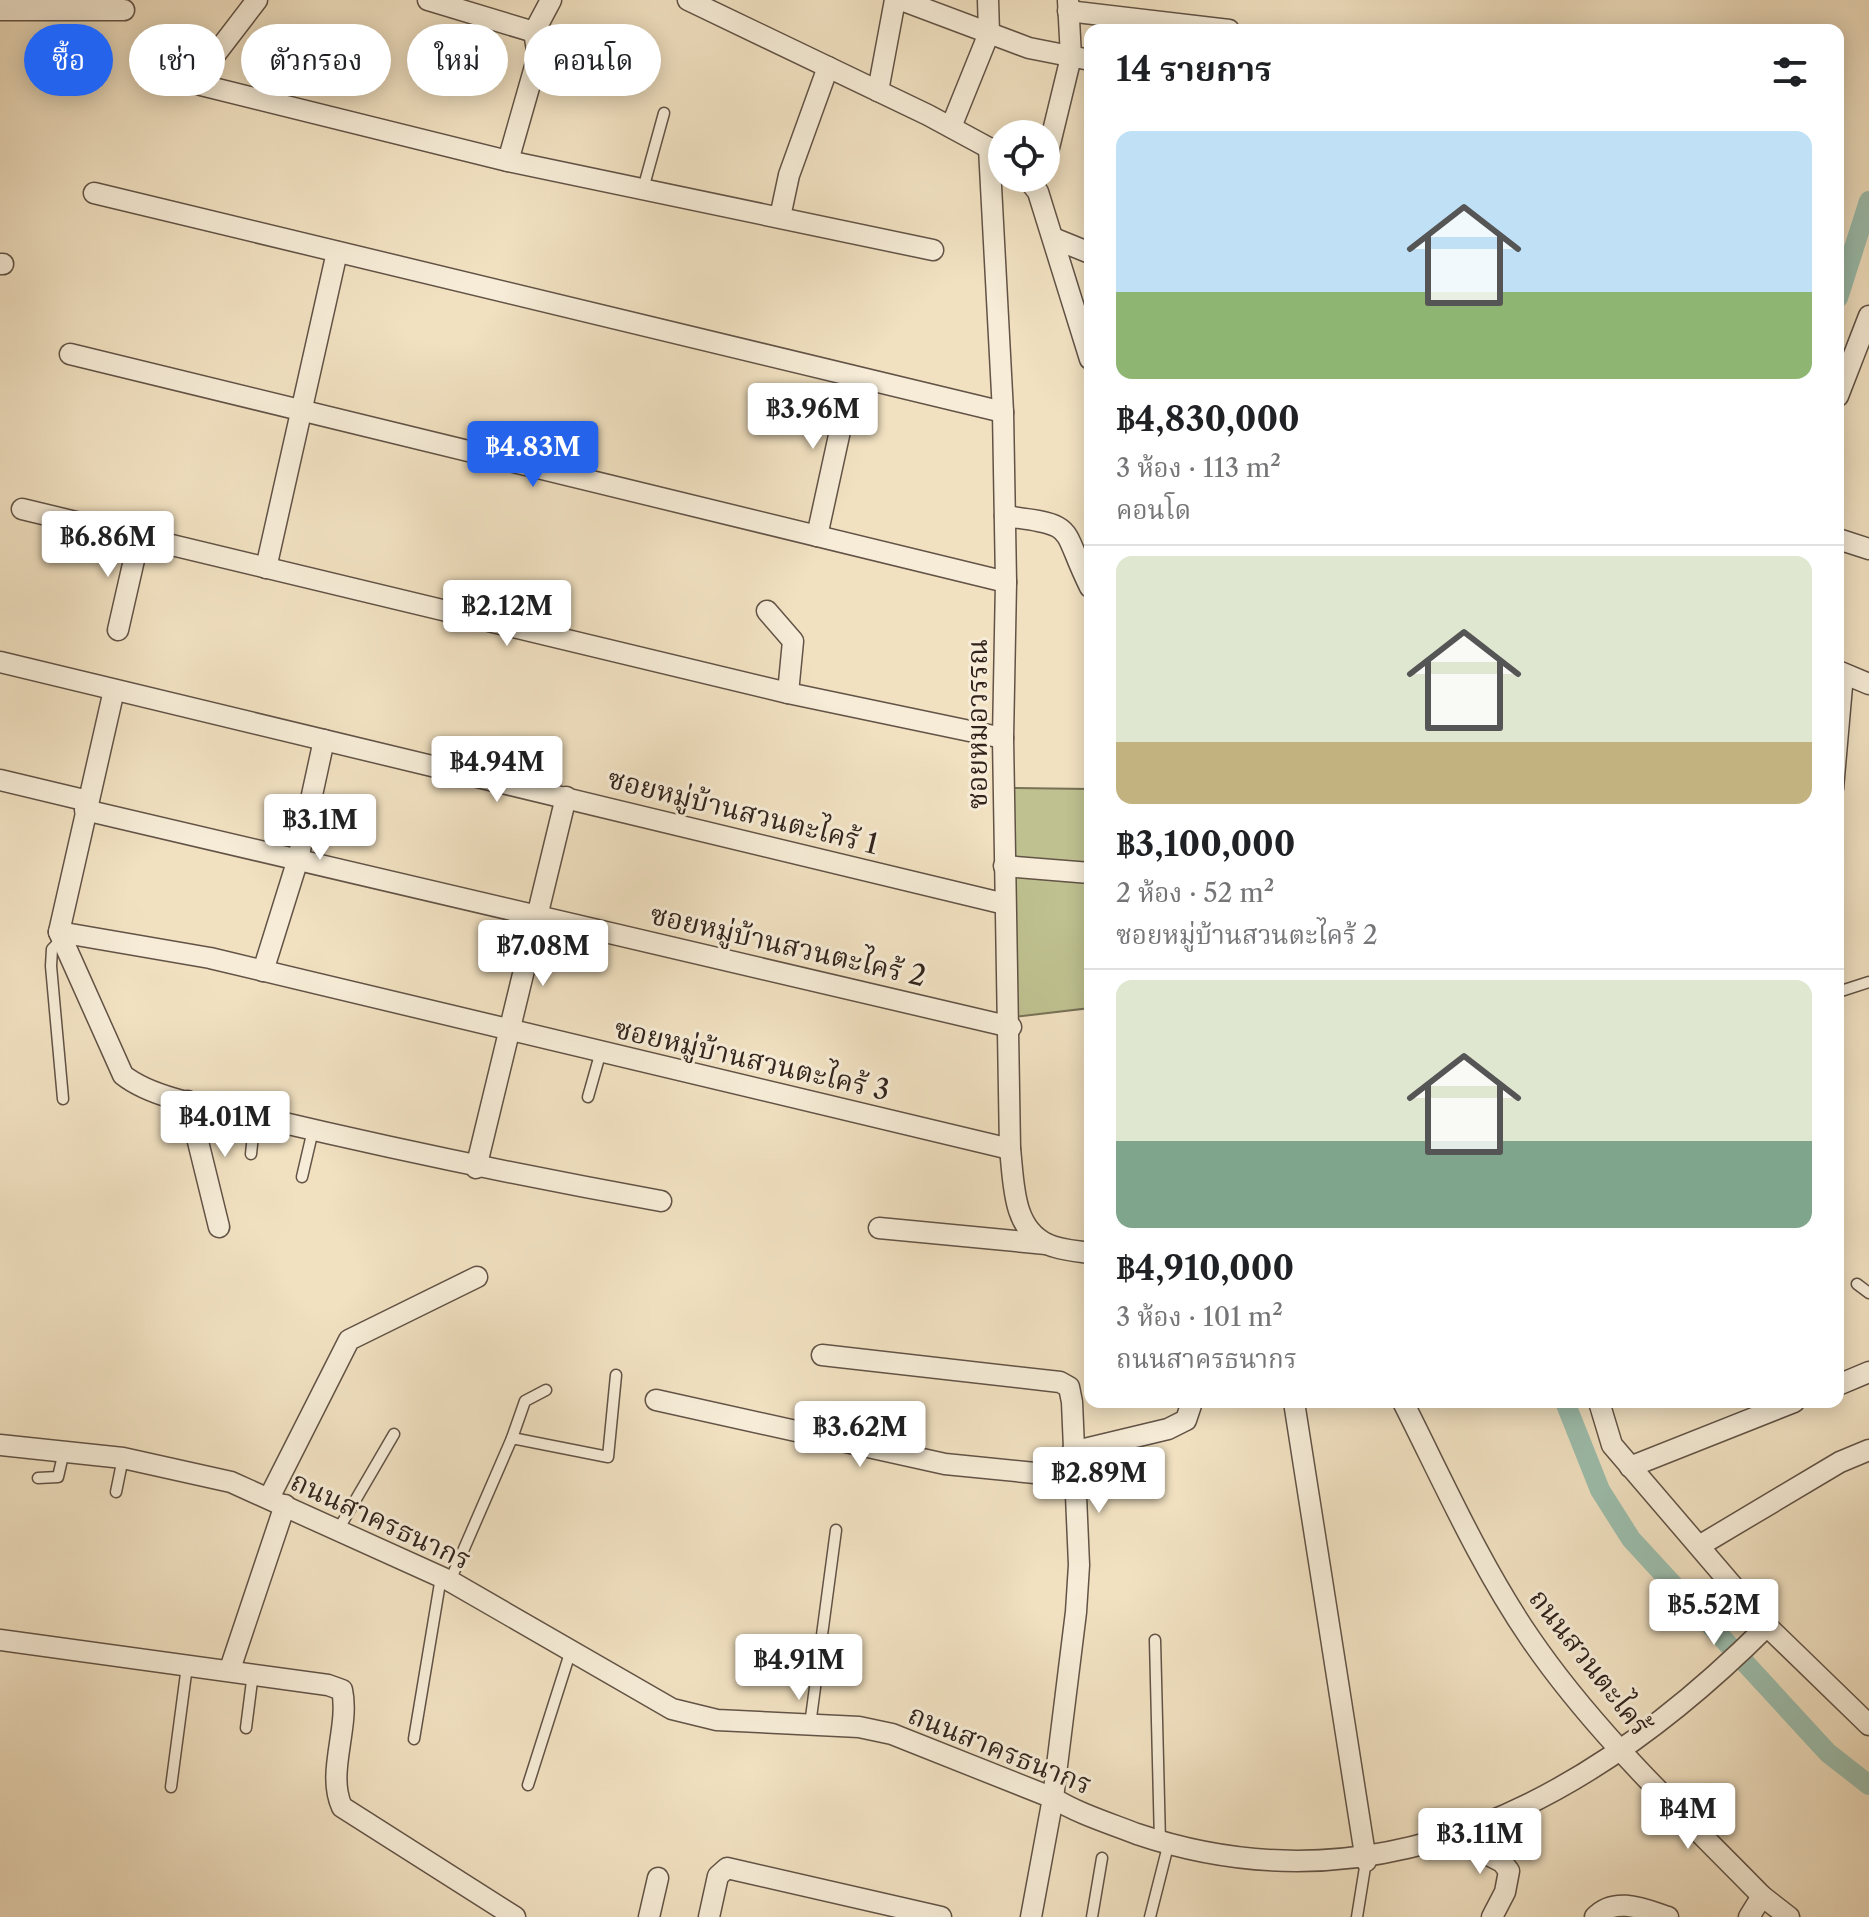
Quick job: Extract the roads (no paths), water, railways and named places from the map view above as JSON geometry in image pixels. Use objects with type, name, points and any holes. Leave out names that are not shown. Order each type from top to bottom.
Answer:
[{"type":"street","points":[[257,0],[198,77],[201,85],[508,161],[933,250]]},
{"type":"street","points":[[428,0],[524,29]]},
{"type":"street","points":[[538,24],[551,0]]},
{"type":"street","points":[[688,0],[951,127],[988,148]]},
{"type":"street","points":[[878,91],[895,0]]},
{"type":"street","points":[[901,0],[1029,48],[1080,58]]},
{"type":"street","points":[[951,127],[989,33],[988,0]]},
{"type":"street","points":[[1059,120],[1080,58],[1068,6],[1189,24]]},
{"type":"street","points":[[0,10],[124,10]]},
{"type":"street","points":[[780,217],[789,175],[828,67]]},
{"type":"street","points":[[508,161],[527,96]]},
{"type":"street","name":"ซอยหมอวรรณ","points":[[996,192],[1006,582],[1003,738],[1005,904],[1011,1027],[1010,1149],[1020,1215],[1029,1231],[1047,1244]]},
{"type":"street","points":[[1039,192],[1084,339]]},
{"type":"street","points":[[94,193],[1003,412]]},
{"type":"street","points":[[1053,238],[1084,251]]},
{"type":"street","points":[[266,568],[337,252]]},
{"type":"street","points":[[1844,381],[1869,316]]},
{"type":"street","points":[[70,354],[1006,582]]},
{"type":"street","points":[[817,536],[852,376]]},
{"type":"street","points":[[22,509],[788,693],[1003,738]]},
{"type":"street","points":[[1005,516],[1055,523],[1064,530],[1084,574]]},
{"type":"street","points":[[118,630],[139,538]]},
{"type":"street","points":[[1844,541],[1869,549]]},
{"type":"street","points":[[767,611],[793,641],[788,693]]},
{"type":"street","name":"ซอยหมู่บ้านสวนตะไคร้ 1","points":[[0,662],[1005,904]]},
{"type":"street","points":[[1844,673],[1869,684]]},
{"type":"street","points":[[114,690],[86,806],[61,936],[123,1075],[135,1084],[188,1101],[476,1168],[661,1201]]},
{"type":"street","points":[[263,971],[298,859],[324,740]]},
{"type":"street","name":"ซอยหมู่บ้านสวนตะไคร้ 2","points":[[0,780],[86,806],[298,859],[1011,1027]]},
{"type":"street","points":[[476,1168],[566,797]]},
{"type":"street","points":[[1004,866],[1084,873]]},
{"type":"street","name":"ซอยหมู่บ้านสวนตะไคร้ 3","points":[[61,936],[263,971],[1010,1149]]},
{"type":"street","points":[[188,1101],[219,1227]]},
{"type":"street","points":[[879,1228],[1047,1244],[1084,1252]]},
{"type":"street","points":[[230,1669],[277,1502],[349,1340],[477,1277]]},
{"type":"street","points":[[822,1355],[1060,1382],[1069,1387],[1079,1565],[1076,1612],[1053,1798],[1031,1917]]},
{"type":"street","points":[[1844,1382],[1869,1372]]},
{"type":"street","points":[[656,1400],[945,1464],[1075,1477]]},
{"type":"street","points":[[1072,1452],[1168,1429],[1186,1420],[1190,1408]]},
{"type":"street","points":[[1295,1408],[1366,1861]]},
{"type":"street","name":"ถนนสวนตะไคร้","points":[[1406,1408],[1503,1595],[1531,1640],[1621,1749],[1762,1896],[1789,1917]]},
{"type":"street","points":[[1601,1408],[1612,1445],[1699,1546],[1760,1632],[1869,1725]]},
{"type":"street","points":[[1630,1467],[1779,1408]]},
{"type":"street","name":"ถนนสาครธนากร","points":[[0,1445],[123,1458],[190,1471],[277,1502],[445,1579],[672,1709],[695,1717],[859,1727],[892,1734],[1164,1844],[1220,1860],[1282,1865],[1366,1861],[1457,1839],[1557,1795],[1704,1686],[1760,1632]]},
{"type":"street","points":[[1699,1546],[1798,1485],[1869,1450]]},
{"type":"street","points":[[0,1640],[230,1669],[342,1690],[345,1705],[337,1789],[342,1807],[515,1917]]},
{"type":"street","points":[[1457,1839],[1502,1862],[1509,1871],[1505,1892],[1492,1917]]},
{"type":"street","points":[[709,1917],[718,1876],[727,1868],[941,1917]]},
{"type":"street","points":[[649,1917],[658,1878]]},
{"type":"street","points":[[1749,1917],[1762,1896]]},
{"type":"street","points":[[1595,1917],[1602,1909],[1619,1905],[1668,1917]]},
{"type":"lane","points":[[643,189],[664,113]]},
{"type":"lane","points":[[61,936],[52,949],[51,966],[63,1099]]},
{"type":"lane","points":[[1844,990],[1869,982]]},
{"type":"lane","points":[[588,1097],[601,1051]]},
{"type":"lane","points":[[251,1154],[255,1116]]},
{"type":"lane","points":[[302,1177],[313,1130]]},
{"type":"lane","points":[[1857,1284],[1869,1293]]},
{"type":"lane","points":[[512,1438],[608,1457],[616,1375]]},
{"type":"lane","points":[[414,1739],[445,1579],[512,1438],[525,1401],[546,1390]]},
{"type":"lane","points":[[338,1530],[394,1434]]},
{"type":"lane","points":[[38,1478],[61,1475],[64,1451]]},
{"type":"lane","points":[[116,1492],[123,1458]]},
{"type":"lane","points":[[810,1725],[836,1530]]},
{"type":"lane","points":[[1150,1917],[1164,1844],[1155,1640]]},
{"type":"lane","points":[[528,1785],[571,1650]]},
{"type":"lane","points":[[171,1787],[187,1664]]},
{"type":"lane","points":[[246,1728],[253,1673]]},
{"type":"lane","points":[[1092,1917],[1102,1858]]},
{"type":"lane","points":[[1357,1917],[1366,1861]]},
{"type":"waterway","points":[[1844,279],[1869,201]]},
{"type":"waterway","points":[[1567,1408],[1600,1490],[1631,1539],[1828,1753],[1869,1785]]}]
